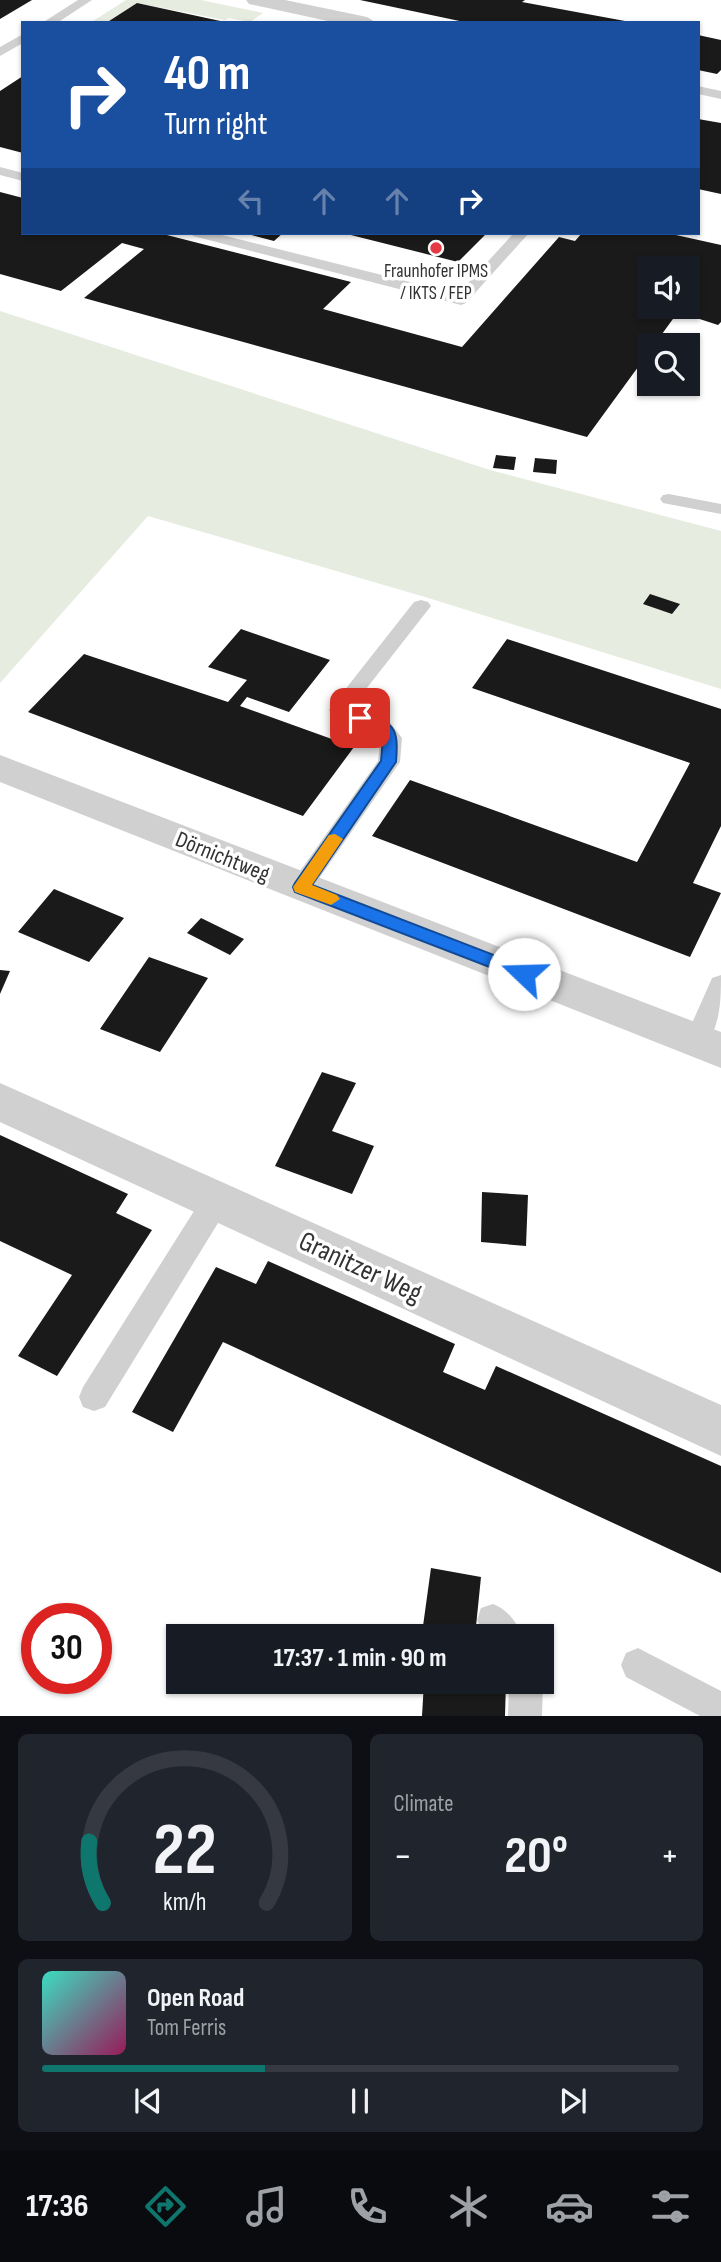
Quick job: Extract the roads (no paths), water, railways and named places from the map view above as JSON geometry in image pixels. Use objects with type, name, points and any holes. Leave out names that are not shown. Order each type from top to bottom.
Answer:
[{"type":"street","points":[[256,0],[357,21]]},
{"type":"street","name":"Dörnichtweg","points":[[0,768],[709,1046]]},
{"type":"street","name":"Granitzer Weg","points":[[0,1102],[721,1431]]},
{"type":"lane","points":[[51,21],[86,0]]},
{"type":"lane","points":[[0,52],[21,39]]},
{"type":"lane","points":[[700,90],[721,95]]},
{"type":"lane","points":[[0,172],[21,177]]},
{"type":"lane","points":[[206,235],[461,300],[520,235]]},
{"type":"lane","points":[[669,499],[721,509]]},
{"type":"lane","points":[[301,887],[388,762],[391,738],[381,725],[339,710],[421,606]]},
{"type":"lane","points":[[709,1046],[721,985]]},
{"type":"lane","points":[[94,1396],[216,1201]]},
{"type":"lane","points":[[638,1665],[721,1709]]},
{"type":"lane","points":[[525,1716],[526,1694]]},
{"type":"place","name":"Fraunhofer IPMS / IKTS / FEP","points":[[436,248]]}]
